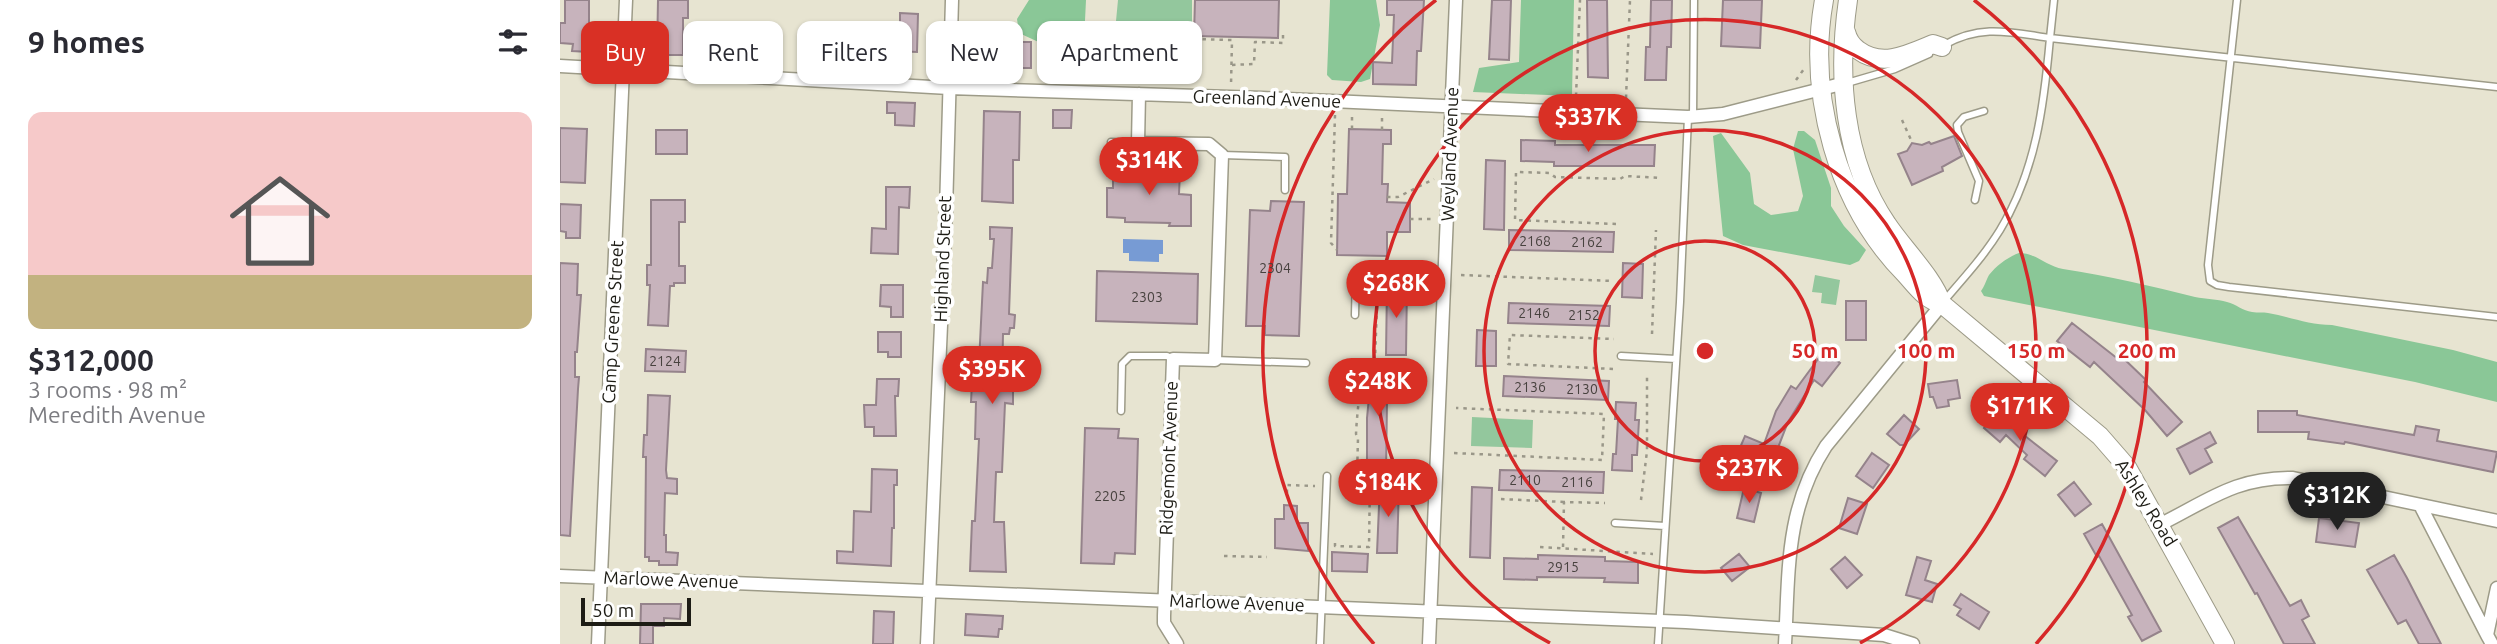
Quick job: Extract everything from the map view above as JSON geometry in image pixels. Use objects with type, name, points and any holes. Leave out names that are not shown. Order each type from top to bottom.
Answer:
[{"type":"street","name":"Camp Greene Street","points":[[625,21],[626,0]]},
{"type":"street","name":"Highland Street","points":[[927,644],[952,0]]},
{"type":"street","name":"Weyland Avenue","points":[[1429,644],[1456,0]]},
{"type":"street","name":"Ashley Road","points":[[1824,0],[1820,49],[1822,90],[1831,139],[1845,181],[1862,218],[1900,270],[1930,300],[1941,304],[2100,436],[2127,467],[2161,524],[2225,644]]},
{"type":"street","name":"Ashley Road","points":[[1848,0],[1845,83],[1850,136],[1868,190],[1891,231],[1934,286],[1941,304]]},
{"type":"street","points":[[1845,26],[1852,45],[1875,58],[1899,58],[1933,44],[1942,47]]},
{"type":"street","name":"Greenland Avenue","points":[[560,66],[581,68]]},
{"type":"street","name":"Greenland Avenue","points":[[669,73],[949,88],[1691,117],[1723,114],[1845,83]]},
{"type":"street","name":"Camp Greene Street","points":[[598,644],[616,272],[622,84]]},
{"type":"street","points":[[1139,94],[1138,143],[1209,144],[1222,155],[1215,359]]},
{"type":"street","points":[[1785,644],[1792,532],[1802,491],[1814,464],[1941,304]]},
{"type":"street","name":"Ridgemont Avenue","points":[[1177,644],[1164,623],[1173,359],[1215,359]]},
{"type":"street","points":[[2161,524],[2234,486],[2267,478],[2293,478],[2497,521]]},
{"type":"street","points":[[2420,505],[2489,640]]},
{"type":"street","name":"Marlowe Avenue","points":[[560,576],[1660,621],[1884,635],[1913,644]]},
{"type":"street","points":[[2489,640],[2497,588]]},
{"type":"lane","points":[[1658,644],[1691,117],[1694,0]]},
{"type":"lane","points":[[1941,304],[1995,237],[2022,185],[2036,142],[2054,0]]},
{"type":"lane","points":[[2237,0],[2208,265],[2210,281],[2229,287],[2497,317]]},
{"type":"lane","points":[[1845,83],[1909,64],[1965,35],[1984,30],[2497,87]]},
{"type":"lane","points":[[1975,200],[1979,181],[1957,125],[1964,117],[1984,111]]},
{"type":"lane","points":[[1111,142],[1138,143]]},
{"type":"lane","points":[[1222,155],[1285,157],[1284,190]]},
{"type":"lane","points":[[1355,315],[1356,273],[1364,268],[1445,270]]},
{"type":"lane","points":[[1121,411],[1122,364],[1130,356],[1167,356],[1173,359]]},
{"type":"lane","points":[[1621,356],[1676,359]]},
{"type":"lane","points":[[1215,359],[1306,363]]},
{"type":"lane","points":[[1321,644],[1327,476]]},
{"type":"lane","points":[[1615,523],[1665,526]]},
{"type":"path","points":[[1576,96],[1580,0]]},
{"type":"path","points":[[1626,98],[1630,0]]},
{"type":"path","points":[[1233,65],[1254,64],[1255,42],[1283,43],[1283,32]]},
{"type":"path","points":[[1202,39],[1232,40],[1231,85]]},
{"type":"path","points":[[1335,115],[1331,243],[1337,250]]},
{"type":"path","points":[[1352,115],[1352,129]]},
{"type":"path","points":[[1382,116],[1382,130]]},
{"type":"path","points":[[1902,120],[1912,142]]},
{"type":"path","points":[[1616,224],[1515,220],[1516,172],[1550,173],[1555,177],[1661,178]]},
{"type":"path","points":[[1388,197],[1398,197],[1434,179]]},
{"type":"path","points":[[1410,219],[1433,219]]},
{"type":"path","points":[[1652,334],[1656,230]]},
{"type":"path","points":[[1327,540],[1335,540],[1335,545],[1368,547],[1370,477],[1357,476],[1356,423],[1357,401],[1361,396],[1361,364],[1375,359],[1378,272]]},
{"type":"path","points":[[1461,275],[1613,281]]},
{"type":"path","points":[[1613,369],[1508,364],[1510,334],[1614,339]]},
{"type":"path","points":[[1642,500],[1647,451],[1647,377]]},
{"type":"path","points":[[1454,453],[1602,460],[1604,414],[1456,408]]},
{"type":"path","points":[[1287,493],[1287,485],[1322,486]]},
{"type":"path","points":[[1501,499],[1605,503]]},
{"type":"path","points":[[1563,547],[1564,502]]},
{"type":"path","points":[[1540,547],[1657,554]]},
{"type":"path","points":[[1224,556],[1267,557]]},
{"type":"green space","points":[[1029,0],[1086,0],[1085,21],[1037,21],[1037,41],[1023,35],[1023,21],[1017,19]]},
{"type":"green space","points":[[1118,0],[1192,0],[1192,21],[1116,21]]},
{"type":"green space","points":[[1330,0],[1376,0],[1380,25],[1370,79],[1361,82],[1332,80],[1327,75]]},
{"type":"green space","points":[[1521,0],[1574,0],[1572,96],[1473,92],[1479,68],[1519,62]]},
{"type":"green space","points":[[1798,131],[1804,131],[1815,140],[1831,188],[1831,206],[1844,226],[1866,250],[1859,261],[1850,265],[1743,245],[1723,236],[1713,136],[1721,133],[1750,173],[1754,204],[1771,215],[1798,211],[1803,196],[1793,149]]},
{"type":"green space","points":[[2019,253],[2031,255],[2063,269],[2223,301],[2249,311],[2453,350],[2497,362],[2497,402],[2415,382],[1984,296],[1981,291],[1989,275],[2002,262]]},
{"type":"green space","points":[[1815,275],[1840,280],[1836,305],[1821,303],[1822,293],[1812,292]]},
{"type":"green space","points":[[1472,417],[1533,420],[1532,448],[1471,446]]},
{"type":"water","points":[[1123,239],[1163,240],[1163,254],[1159,254],[1159,262],[1129,261],[1129,253],[1123,253]]},
{"type":"building","points":[[565,0],[589,0],[589,21],[581,21],[581,52],[572,51],[573,44],[560,43],[560,23],[565,23]]},
{"type":"building","points":[[658,0],[688,0],[688,18],[683,18],[683,55],[669,55],[669,21],[658,21]]},
{"type":"building","points":[[1195,0],[1279,0],[1278,38],[1202,36],[1202,21],[1194,21]]},
{"type":"building","points":[[1387,0],[1424,0],[1421,51],[1417,51],[1416,85],[1373,84],[1373,62],[1392,63],[1394,15],[1387,15]]},
{"type":"building","points":[[1492,0],[1511,0],[1509,60],[1489,59]]},
{"type":"building","points":[[1587,0],[1607,0],[1608,78],[1588,77]]},
{"type":"building","points":[[1651,0],[1672,0],[1671,47],[1667,47],[1666,80],[1645,80],[1646,47],[1650,47]]},
{"type":"building","points":[[1723,0],[1762,0],[1760,48],[1721,46]]},
{"type":"building","points":[[900,13],[918,14],[917,52],[912,52],[912,21],[900,21]]},
{"type":"building","points":[[1023,42],[1031,42],[1031,68],[1023,68]]},
{"type":"building","points":[[887,102],[915,103],[914,126],[895,125],[895,113],[887,113]]},
{"type":"building","points":[[1053,110],[1072,110],[1071,128],[1053,128]]},
{"type":"building","points":[[984,111],[1020,112],[1019,160],[1013,160],[1013,203],[982,201]]},
{"type":"building","points":[[560,128],[587,129],[585,183],[560,182]]},
{"type":"building","points":[[1349,129],[1391,130],[1391,144],[1383,144],[1382,184],[1388,184],[1387,202],[1410,203],[1410,232],[1387,232],[1387,256],[1337,255],[1338,194],[1347,194]]},
{"type":"building","points":[[656,130],[687,130],[687,154],[656,154]]},
{"type":"building","points":[[1954,136],[1962,156],[1942,167],[1943,171],[1912,185],[1898,154],[1907,151],[1912,143],[1931,144]]},
{"type":"building","points":[[1521,140],[1555,141],[1555,145],[1655,145],[1654,166],[1554,166],[1554,162],[1521,161]]},
{"type":"building","points":[[1486,160],[1505,161],[1504,230],[1484,229]]},
{"type":"building","points":[[1113,168],[1180,170],[1179,194],[1191,195],[1191,226],[1125,222],[1125,218],[1107,217],[1107,188],[1113,188]]},
{"type":"building","points":[[886,187],[910,187],[909,208],[899,207],[898,254],[871,253],[872,228],[886,229]]},
{"type":"building","points":[[651,200],[685,200],[685,222],[679,222],[679,266],[685,266],[685,283],[674,283],[674,286],[670,286],[668,326],[648,325],[650,285],[647,285],[647,265],[651,265]]},
{"type":"building","points":[[1271,201],[1304,202],[1299,336],[1265,335],[1265,326],[1246,326],[1250,210],[1270,211]]},
{"type":"building","points":[[560,204],[581,205],[580,238],[566,238],[566,232],[560,231]]},
{"type":"building","points":[[990,227],[1012,228],[1009,314],[1015,315],[1014,328],[1010,328],[1009,334],[1003,334],[1002,384],[1013,384],[1013,404],[1005,403],[1002,472],[996,472],[994,522],[1004,522],[1006,572],[970,571],[979,439],[975,439],[976,402],[971,402],[972,383],[978,383],[983,282],[987,283],[988,268],[992,268],[994,239],[990,239]]},
{"type":"building","points":[[1509,230],[1614,232],[1613,252],[1509,250]]},
{"type":"building","points":[[560,263],[578,264],[577,295],[581,295],[575,352],[575,377],[579,377],[570,536],[560,535]]},
{"type":"building","points":[[1623,263],[1643,264],[1642,298],[1622,297]]},
{"type":"building","points":[[1097,271],[1198,274],[1197,324],[1096,321]]},
{"type":"building","points":[[881,285],[903,285],[903,317],[891,317],[891,307],[880,306]]},
{"type":"building","points":[[1387,285],[1407,285],[1406,355],[1386,355]]},
{"type":"building","points":[[1846,301],[1866,301],[1866,340],[1846,340]]},
{"type":"building","points":[[1509,303],[1610,306],[1609,326],[1508,323]]},
{"type":"building","points":[[2072,323],[2118,359],[2121,356],[2182,422],[2167,436],[2145,410],[2094,362],[2090,367],[2057,341]]},
{"type":"building","points":[[1477,330],[1496,331],[1496,366],[1476,366]]},
{"type":"building","points":[[878,332],[901,332],[901,357],[888,357],[888,352],[878,352]]},
{"type":"building","points":[[646,349],[686,351],[685,372],[645,371]]},
{"type":"building","points":[[1824,351],[1840,363],[1822,386],[1814,380],[1788,422],[1772,463],[1739,450],[1745,436],[1764,444],[1776,411],[1791,386],[1796,389]]},
{"type":"building","points":[[1372,366],[1391,366],[1390,402],[1387,402],[1386,472],[1367,471],[1367,418]]},
{"type":"building","points":[[1504,376],[1609,381],[1608,400],[1503,396]]},
{"type":"building","points":[[877,379],[899,379],[898,396],[895,396],[896,436],[874,436],[874,427],[865,427],[864,405],[876,405]]},
{"type":"building","points":[[1957,380],[1960,398],[1948,400],[1949,406],[1937,408],[1933,397],[1930,397],[1928,384]]},
{"type":"building","points":[[648,395],[670,396],[666,470],[667,478],[677,479],[677,494],[665,493],[664,535],[666,552],[678,553],[677,565],[659,565],[659,561],[649,561],[649,557],[645,557],[646,457],[643,457],[644,435],[647,435]]},
{"type":"building","points":[[1616,402],[1636,403],[1635,420],[1639,420],[1637,455],[1632,455],[1632,471],[1612,470],[1613,454],[1616,454]]},
{"type":"building","points":[[1998,411],[2057,461],[2045,476],[2024,459],[2027,455],[2006,435],[2000,442],[1984,428],[1994,412],[1996,414]]},
{"type":"building","points":[[2258,411],[2297,411],[2297,415],[2414,435],[2416,426],[2439,430],[2437,441],[2497,452],[2493,472],[2345,442],[2308,439],[2309,432],[2258,432]]},
{"type":"building","points":[[1904,415],[1919,429],[1904,445],[1900,445],[1887,434]]},
{"type":"building","points":[[1085,428],[1119,429],[1118,438],[1138,439],[1135,554],[1115,553],[1114,564],[1081,563]]},
{"type":"building","points":[[2210,432],[2216,443],[2205,449],[2212,462],[2190,474],[2177,449]]},
{"type":"building","points":[[1872,453],[1889,465],[1873,488],[1856,476]]},
{"type":"building","points":[[872,469],[897,470],[891,566],[837,563],[837,551],[853,552],[854,511],[871,512]]},
{"type":"building","points":[[1500,470],[1604,472],[1603,493],[1499,490]]},
{"type":"building","points":[[2074,482],[2091,504],[2075,516],[2058,495]]},
{"type":"building","points":[[1380,483],[1399,484],[1397,553],[1377,553]]},
{"type":"building","points":[[1472,487],[1492,488],[1490,558],[1470,557]]},
{"type":"building","points":[[1744,488],[1761,493],[1754,522],[1737,518]]},
{"type":"building","points":[[1848,498],[1867,504],[1857,534],[1839,528]]},
{"type":"building","points":[[1284,505],[1297,506],[1297,523],[1308,523],[1308,551],[1275,548],[1275,519],[1284,519]]},
{"type":"building","points":[[2238,517],[2290,606],[2301,600],[2309,616],[2302,620],[2315,644],[2284,644],[2218,528]]},
{"type":"building","points":[[2319,518],[2359,523],[2355,547],[2316,542]]},
{"type":"building","points":[[2102,524],[2161,631],[2142,641],[2128,617],[2132,615],[2084,534]]},
{"type":"building","points":[[1332,552],[1368,554],[1367,572],[1332,571]]},
{"type":"building","points":[[1739,554],[1750,567],[1732,581],[1721,568]]},
{"type":"building","points":[[1538,555],[1605,557],[1605,561],[1638,562],[1638,583],[1604,582],[1605,578],[1504,579],[1504,558],[1538,559]]},
{"type":"building","points":[[2394,555],[2441,644],[2419,644],[2406,620],[2398,624],[2367,570]]},
{"type":"building","points":[[1845,557],[1862,575],[1847,588],[1831,569]]},
{"type":"building","points":[[1917,557],[1931,561],[1925,580],[1937,584],[1932,602],[1906,595]]},
{"type":"building","points":[[1961,594],[1989,612],[1979,629],[1957,615],[1961,609],[1954,605]]},
{"type":"building","points":[[641,604],[681,604],[680,619],[664,618],[664,626],[653,626],[653,644],[640,644]]},
{"type":"building","points":[[874,611],[894,612],[893,644],[873,644]]},
{"type":"building","points":[[966,614],[1003,616],[998,637],[965,635]]}]
